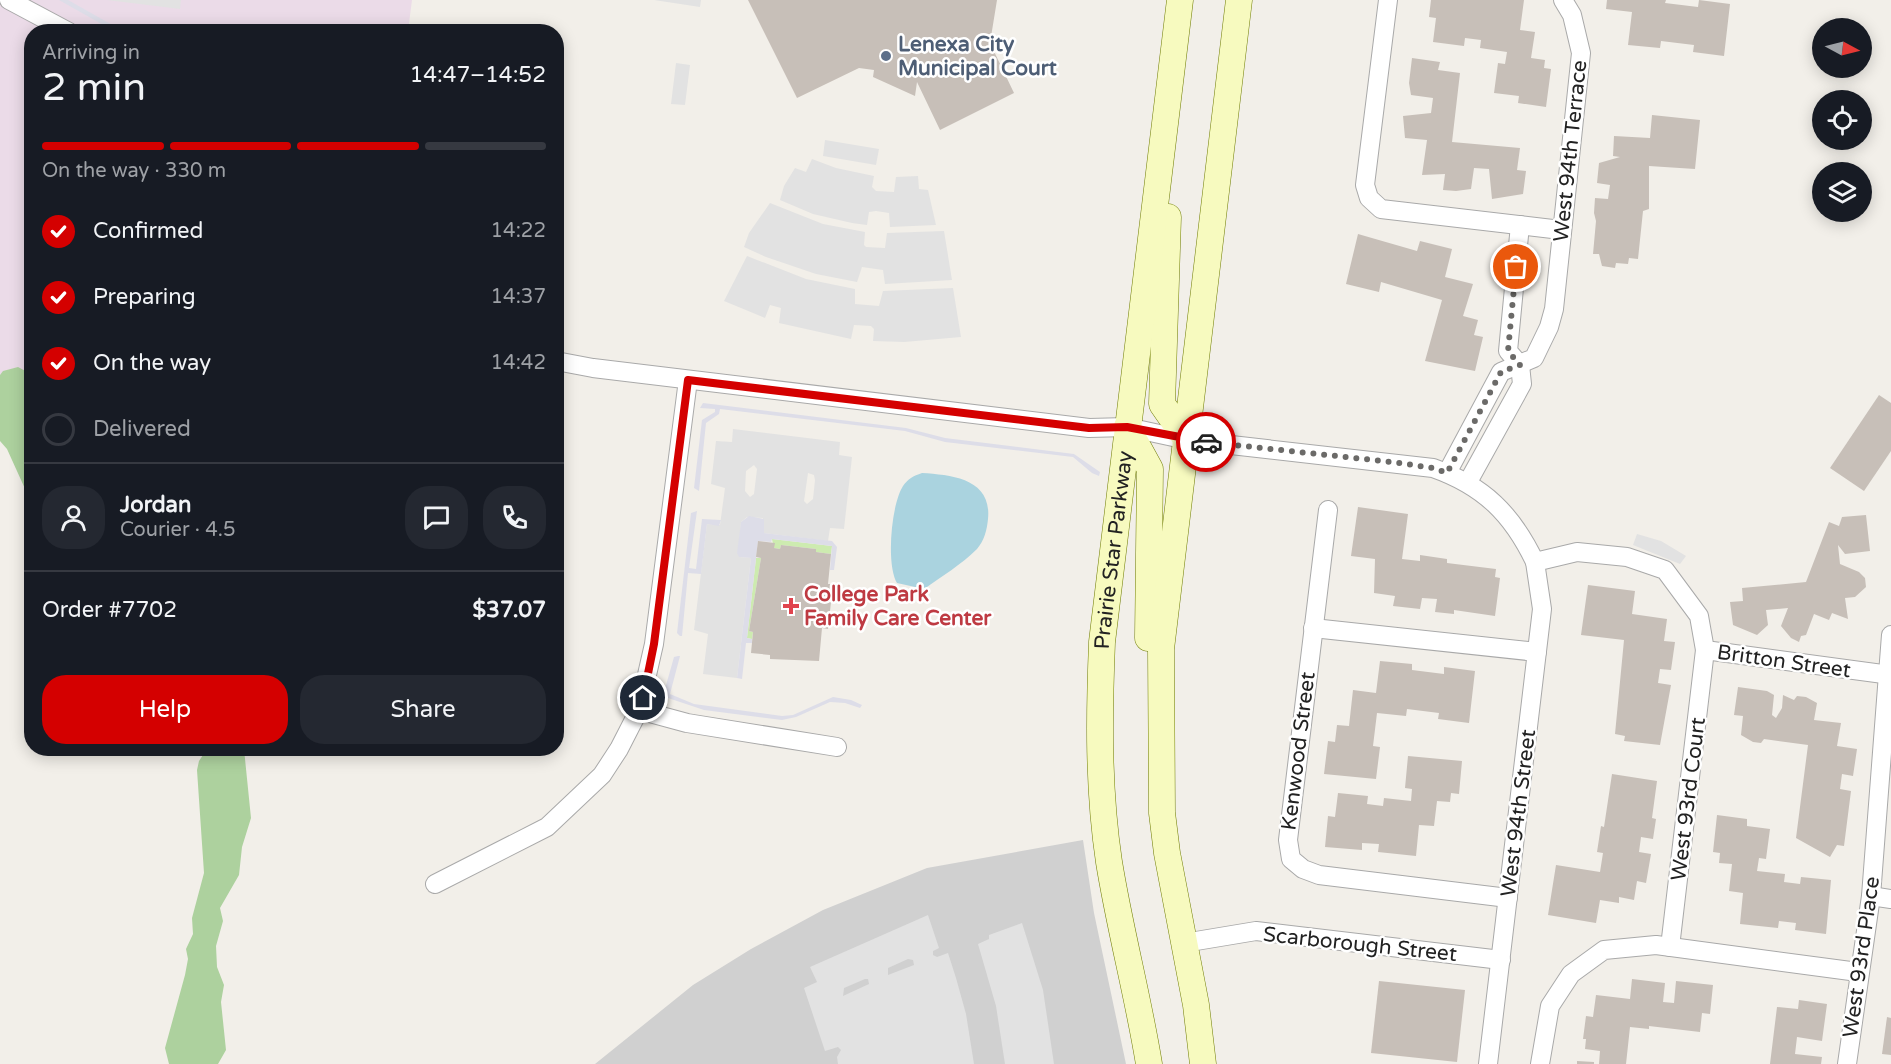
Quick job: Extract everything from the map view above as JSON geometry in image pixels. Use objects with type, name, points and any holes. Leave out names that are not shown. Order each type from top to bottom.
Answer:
[{"type":"main road","name":"Prairie Star Parkway","points":[[1149,1064],[1109,860],[1100,759],[1102,642],[1180,0]]},
{"type":"main road","points":[[1203,1064],[1196,1005],[1163,823],[1160,748],[1161,649],[1239,0]]},
{"type":"main road","points":[[1173,51],[1162,404],[1187,440]]},
{"type":"main road","points":[[1127,427],[1150,469],[1148,642],[1160,748]]},
{"type":"street","points":[[9,0],[54,24]]},
{"type":"street","points":[[1388,0],[1365,185],[1368,198],[1381,208],[1561,230]]},
{"type":"street","name":"West 94th Terrace","points":[[1447,473],[1501,372],[1534,358],[1549,327],[1554,309],[1581,53],[1572,15],[1563,0]]},
{"type":"street","name":"West 94th Terrace","points":[[1468,482],[1522,384],[1520,365],[1508,351],[1520,225]]},
{"type":"street","points":[[564,363],[1089,428],[1127,427],[1187,440],[1433,468],[1468,482],[1492,500],[1508,517],[1535,562]]},
{"type":"street","points":[[435,884],[547,826],[602,775],[619,749],[639,710],[654,644],[688,380]]},
{"type":"street","name":"Kenwood Street","points":[[1328,510],[1288,840],[1291,859],[1303,869],[1319,875],[1508,898]]},
{"type":"street","name":"Britton Street","points":[[1535,562],[1577,552],[1627,557],[1665,570],[1699,616],[1705,650],[1890,675]]},
{"type":"street","name":"West 94th Street","points":[[1488,1064],[1542,609],[1535,562]]},
{"type":"street","points":[[1313,628],[1537,652]]},
{"type":"street","name":"West 93rd Place","points":[[1847,1064],[1858,972],[1871,897],[1890,675],[1891,636]]},
{"type":"street","name":"West 93rd Court","points":[[1670,947],[1705,650]]},
{"type":"street","points":[[639,710],[687,723],[837,747]]},
{"type":"street","points":[[1871,897],[1891,899]]},
{"type":"street","name":"Scarborough Street","points":[[1184,943],[1256,932],[1501,960]]},
{"type":"street","points":[[1540,1064],[1550,1006],[1571,974],[1604,950],[1656,945],[1858,972]]},
{"type":"shaded area","points":[[0,0],[412,0],[409,24],[24,24],[24,398],[0,394]]},
{"type":"shaded area","points":[[59,0],[68,0],[111,24],[102,24]]},
{"type":"shaded area","points":[[107,0],[181,0],[180,9]]},
{"type":"shaded area","points":[[654,0],[701,0],[700,7]]},
{"type":"shaded area","points":[[676,63],[690,65],[685,105],[671,104]]},
{"type":"shaded area","points":[[825,140],[879,149],[876,165],[823,156]]},
{"type":"shaded area","points":[[812,159],[836,168],[874,176],[872,187],[876,191],[894,192],[896,177],[918,176],[919,189],[928,190],[936,225],[890,227],[889,213],[876,211],[869,212],[867,225],[852,223],[813,214],[780,200],[784,186],[795,168],[806,172]]},
{"type":"shaded area","points":[[770,203],[823,224],[865,232],[864,245],[866,247],[885,248],[887,233],[944,231],[952,280],[885,284],[883,270],[862,267],[857,282],[816,274],[766,257],[744,247],[749,233]]},
{"type":"shaded area","points":[[747,256],[806,279],[855,289],[855,304],[879,306],[883,291],[953,288],[961,337],[904,342],[873,341],[874,329],[871,326],[854,325],[851,339],[779,323],[781,308],[770,305],[765,318],[724,301]]},
{"type":"shaded area","points":[[703,403],[906,428],[945,438],[1074,454],[1100,472],[1099,476],[1092,473],[1073,457],[945,442],[905,431],[720,409],[719,414],[706,423],[699,491],[694,488],[702,420],[715,412],[715,409],[700,408]]},
{"type":"shaded area","points":[[733,429],[840,442],[839,455],[852,457],[844,529],[830,528],[828,541],[764,533],[763,518],[747,517],[741,522],[739,557],[751,558],[737,678],[703,674],[708,634],[694,630],[707,524],[720,525],[725,488],[711,484],[716,441],[732,442]],"holes":[[[754,465],[757,469],[754,494],[750,497],[745,491],[746,471]],[[808,473],[814,475],[815,480],[813,499],[807,504],[804,501]]]},
{"type":"shaded area","points":[[697,511],[689,568],[696,569],[702,519],[721,520],[719,526],[707,524],[701,574],[688,573],[682,636],[680,636],[677,633],[691,513]]},
{"type":"shaded area","points":[[749,516],[764,519],[764,533],[832,541],[837,547],[834,570],[830,570],[832,546],[772,539],[771,542],[758,541],[747,638],[752,639],[752,643],[746,643],[742,679],[737,678],[751,558],[739,557],[737,553],[741,522]]},
{"type":"shaded area","points":[[1637,534],[1661,541],[1686,556],[1680,564],[1633,545]]},
{"type":"shaded area","points":[[680,656],[670,694],[694,704],[782,716],[793,715],[833,697],[851,700],[862,705],[860,708],[845,703],[830,702],[796,717],[782,720],[704,710],[668,698],[667,702],[663,696],[674,657]]},
{"type":"shaded area","points":[[1083,840],[1094,913],[1126,1064],[595,1064],[693,985],[751,949],[823,910],[927,868]]},
{"type":"shaded area","points":[[928,915],[939,948],[933,951],[933,955],[937,957],[948,953],[956,978],[966,1014],[974,1064],[838,1064],[837,1057],[841,1050],[838,1047],[825,1051],[804,988],[817,982],[810,967]],"holes":[[[908,959],[913,960],[914,965],[888,975],[888,968]],[[868,979],[869,984],[843,996],[844,988]]]},
{"type":"shaded area","points":[[1022,923],[1043,990],[1054,1064],[1005,1064],[996,1006],[978,944],[989,939],[989,935]]},
{"type":"green space","points":[[18,367],[24,370],[24,487],[7,449],[0,441],[0,375],[3,371]]},
{"type":"green space","points":[[772,539],[832,546],[831,554],[816,552],[816,549],[781,545],[780,549],[774,548]]},
{"type":"green space","points":[[756,558],[761,558],[749,631],[753,632],[752,639],[747,638]]},
{"type":"green space","points":[[202,756],[245,756],[251,818],[242,847],[239,875],[220,908],[223,921],[216,946],[217,967],[224,985],[221,1002],[226,1050],[218,1064],[169,1064],[165,1048],[185,975],[188,959],[186,949],[193,934],[192,918],[204,873],[197,770]]},
{"type":"water","points":[[922,473],[946,475],[968,482],[984,495],[988,506],[985,535],[977,549],[924,589],[897,583],[891,549],[893,520],[899,495],[907,481]]},
{"type":"building","name":"Lenexa City Municipal Court","points":[[748,0],[997,0],[990,43],[1014,93],[940,130],[917,82],[915,96],[873,77],[874,70],[859,68],[797,98]]},
{"type":"building","points":[[1431,0],[1524,0],[1520,30],[1535,32],[1531,58],[1545,60],[1544,68],[1551,69],[1546,107],[1518,103],[1519,96],[1494,93],[1498,63],[1505,64],[1507,52],[1480,48],[1481,40],[1465,38],[1464,46],[1433,42],[1436,18],[1429,17]]},
{"type":"building","points":[[1607,0],[1666,0],[1665,3],[1698,7],[1699,0],[1730,4],[1724,56],[1693,52],[1694,45],[1661,41],[1660,48],[1628,45],[1632,12],[1606,9]]},
{"type":"building","points":[[1412,58],[1440,62],[1438,70],[1460,73],[1452,142],[1520,148],[1517,170],[1526,171],[1523,194],[1492,199],[1489,169],[1474,168],[1471,189],[1456,191],[1443,190],[1445,174],[1422,175],[1427,140],[1405,138],[1403,116],[1431,113],[1433,98],[1411,95],[1409,83]]},
{"type":"building","points":[[1652,115],[1700,120],[1695,169],[1649,166],[1649,209],[1643,211],[1638,259],[1629,258],[1628,264],[1616,263],[1615,268],[1602,266],[1599,254],[1593,254],[1596,221],[1595,198],[1608,199],[1610,185],[1597,183],[1599,163],[1620,157],[1613,156],[1614,136],[1650,138]]},
{"type":"building","points":[[1358,234],[1417,251],[1420,241],[1452,249],[1445,277],[1473,284],[1463,316],[1478,320],[1474,335],[1483,337],[1475,371],[1425,361],[1442,300],[1381,282],[1379,292],[1346,284]]},
{"type":"building","points":[[1879,395],[1891,403],[1891,451],[1864,491],[1830,468]]},
{"type":"building","points":[[1358,507],[1408,514],[1402,559],[1420,561],[1420,555],[1447,559],[1447,563],[1496,569],[1495,577],[1500,578],[1495,616],[1454,610],[1454,614],[1435,612],[1437,599],[1422,598],[1420,609],[1393,606],[1395,596],[1374,593],[1375,559],[1351,556]]},
{"type":"building","points":[[1866,515],[1870,551],[1845,554],[1838,545],[1840,564],[1859,572],[1865,578],[1866,587],[1855,597],[1845,598],[1848,619],[1832,613],[1829,620],[1814,614],[1806,635],[1801,636],[1799,642],[1791,638],[1781,626],[1788,608],[1766,610],[1768,625],[1757,635],[1733,625],[1730,602],[1743,601],[1742,588],[1806,582],[1829,522],[1839,526],[1842,517]]},
{"type":"building","name":"College Park Family Care Center","points":[[758,541],[775,543],[774,548],[780,549],[781,545],[816,549],[816,552],[831,554],[828,584],[833,584],[828,629],[822,628],[819,661],[770,659],[770,655],[751,653],[753,632],[749,631],[761,558],[756,557]]},
{"type":"building","points":[[1588,585],[1635,591],[1632,614],[1667,619],[1664,641],[1675,642],[1671,670],[1660,669],[1658,683],[1671,685],[1660,745],[1624,741],[1625,736],[1615,734],[1624,640],[1581,635]]},
{"type":"building","points":[[1380,661],[1412,664],[1412,670],[1444,674],[1444,667],[1475,671],[1469,723],[1438,719],[1439,713],[1407,709],[1406,716],[1377,713],[1373,746],[1380,747],[1376,779],[1324,774],[1328,741],[1335,742],[1337,725],[1349,726],[1353,690],[1376,693]]},
{"type":"building","points":[[1738,687],[1767,691],[1774,695],[1772,715],[1776,718],[1782,708],[1783,695],[1794,700],[1797,696],[1806,697],[1817,703],[1814,720],[1841,723],[1837,746],[1857,749],[1853,776],[1842,774],[1840,789],[1851,791],[1844,846],[1837,845],[1830,857],[1796,838],[1808,745],[1764,739],[1761,743],[1753,742],[1741,735],[1743,716],[1734,715]]},
{"type":"building","points":[[1408,756],[1462,761],[1459,794],[1451,793],[1450,802],[1437,801],[1434,826],[1419,825],[1416,856],[1378,852],[1379,844],[1362,843],[1362,850],[1325,847],[1328,816],[1335,817],[1338,793],[1368,796],[1367,804],[1383,806],[1384,798],[1411,801],[1412,789],[1405,788]]},
{"type":"building","points":[[1612,774],[1657,781],[1652,818],[1656,819],[1653,839],[1641,837],[1639,852],[1651,854],[1646,883],[1637,881],[1634,900],[1619,897],[1619,903],[1600,900],[1596,923],[1548,915],[1556,865],[1600,872],[1603,853],[1597,852],[1601,826],[1604,827]]},
{"type":"building","points":[[1717,815],[1747,819],[1747,826],[1770,829],[1766,859],[1759,858],[1757,871],[1785,874],[1784,882],[1800,884],[1801,877],[1831,880],[1826,934],[1795,930],[1796,923],[1779,921],[1778,928],[1740,924],[1743,893],[1729,891],[1732,864],[1719,863],[1720,853],[1713,852]]},
{"type":"building","points":[[1632,979],[1665,983],[1663,1002],[1674,1003],[1676,981],[1713,985],[1710,1014],[1702,1013],[1700,1032],[1649,1026],[1649,1029],[1630,1027],[1626,1064],[1599,1064],[1600,1051],[1585,1049],[1586,1039],[1583,1039],[1586,1016],[1593,1017],[1596,995],[1630,999]]},
{"type":"building","points":[[1379,981],[1465,990],[1457,1062],[1371,1053]]},
{"type":"building","points":[[1799,1000],[1827,1004],[1822,1041],[1797,1037],[1795,1054],[1822,1057],[1821,1064],[1770,1064],[1777,1007],[1798,1009]]},
{"type":"building","points":[[1887,1017],[1891,1018],[1891,1055],[1882,1054]]},
{"type":"building","points":[[1577,1061],[1594,1062],[1594,1064],[1577,1064]]},
{"type":"way so far","points":[[1206,442],[1392,462],[1433,468],[1447,473],[1501,372],[1520,365],[1508,351],[1516,267]]},
{"type":"place","name":"Lenexa City Municipal Court","points":[[886,56]]},
{"type":"place","name":"College Park Family Care Center","points":[[791,606]]},
{"type":"route","points":[[643,698],[654,644],[688,380],[1089,428],[1127,427],[1206,442]]}]
